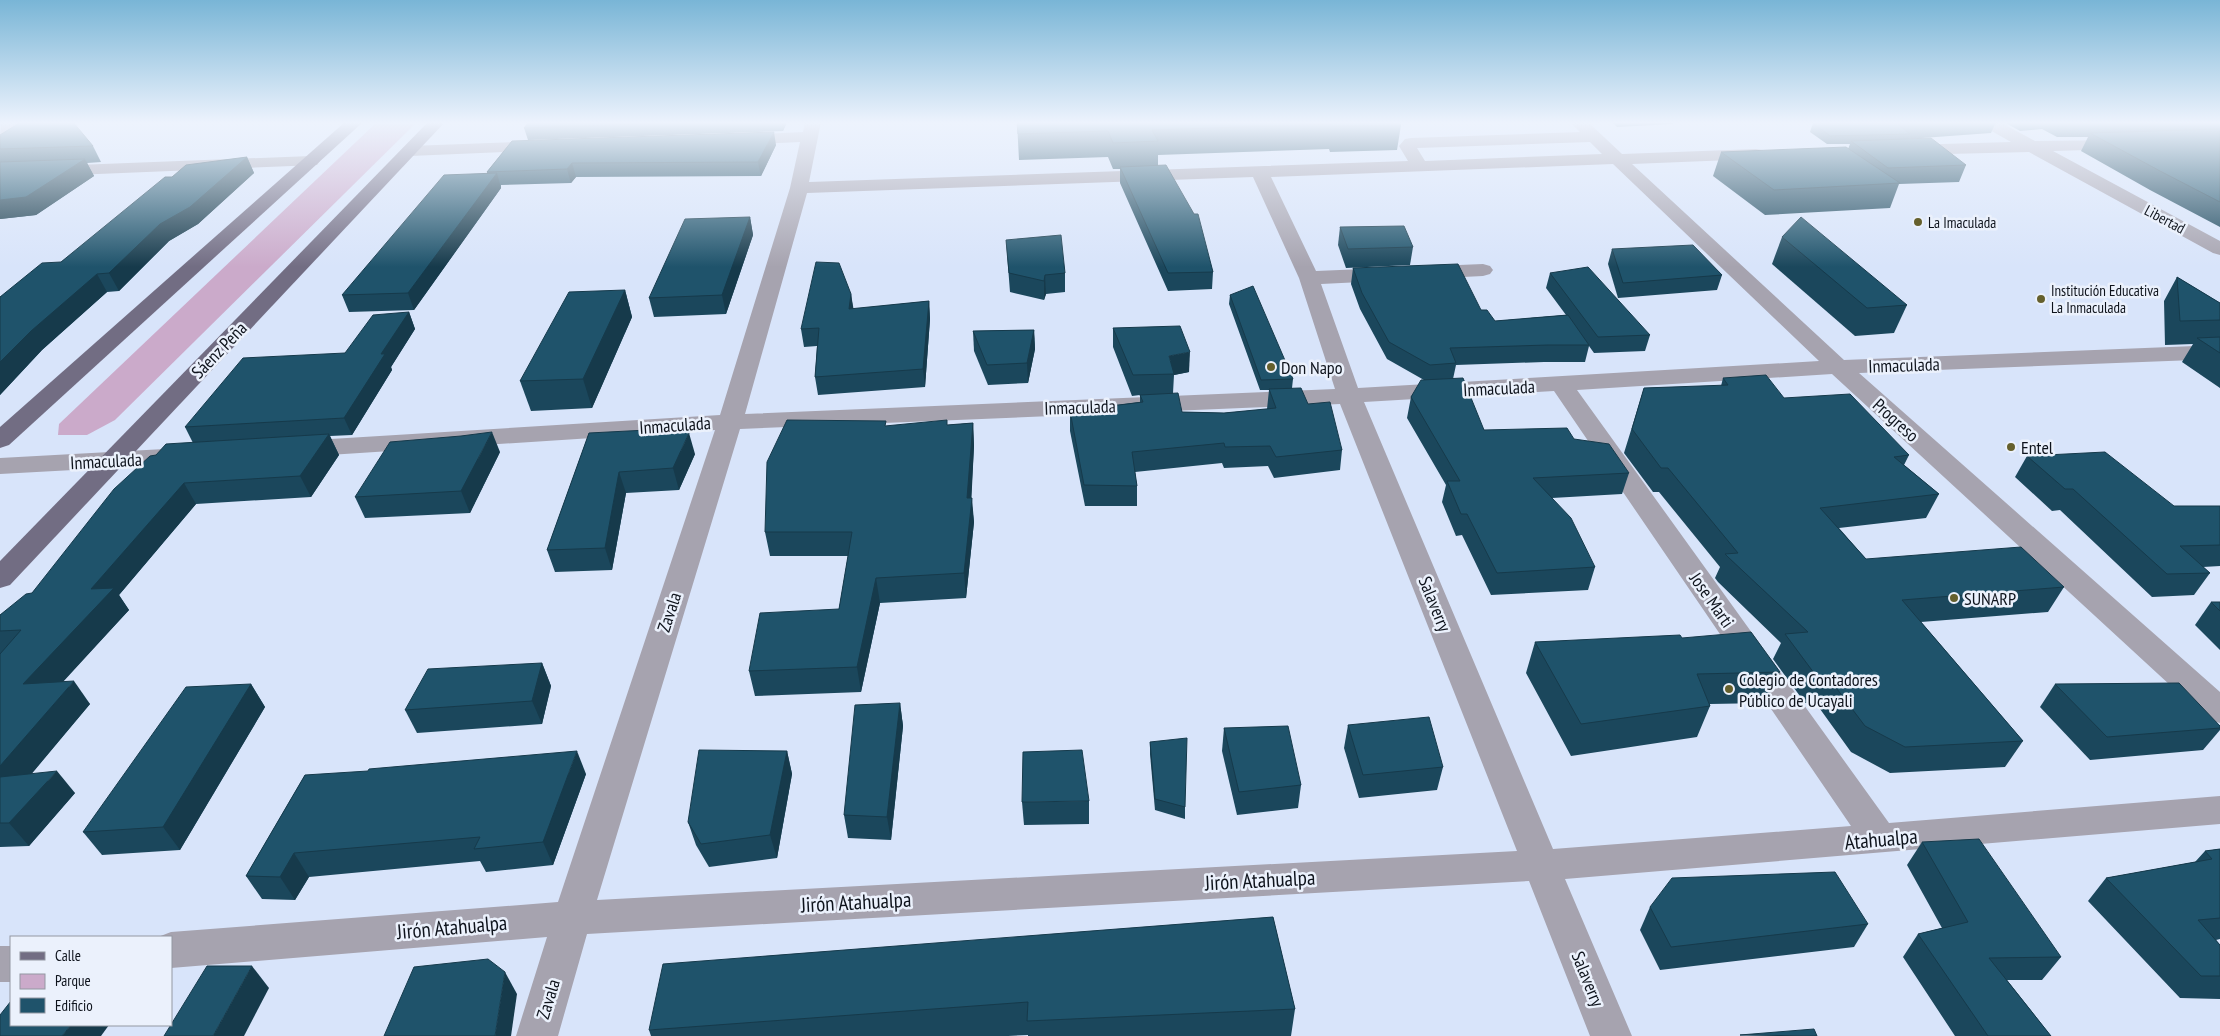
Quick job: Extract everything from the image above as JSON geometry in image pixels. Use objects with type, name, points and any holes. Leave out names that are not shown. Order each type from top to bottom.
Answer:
[{"type":"main road","points":[[0,440],[302,170]]},
{"type":"main road","name":"Sáenz Peña","points":[[0,578],[391,170]]},
{"type":"street","points":[[0,173],[75,170]]},
{"type":"street","name":"Zavala","points":[[537,1036],[572,918],[730,422],[803,170]]},
{"type":"street","points":[[799,188],[1304,170]]},
{"type":"street","name":"Progreso","points":[[1628,170],[1838,367],[2220,712]]},
{"type":"street","name":"Libertad","points":[[2074,170],[2220,249]]},
{"type":"street","name":"Salaverry","points":[[1260,172],[1309,278],[1349,396],[1611,1036]]},
{"type":"street","points":[[1309,278],[1483,270]]},
{"type":"street","name":"Inmaculada","points":[[273,450],[730,422],[1349,396],[1562,385],[1838,367],[2220,352]]},
{"type":"street","name":"Jose Marti","points":[[1562,385],[1880,839]]},
{"type":"street","name":"Inmaculada","points":[[0,466],[203,455]]},
{"type":"street","name":"Atahualpa","points":[[1542,865],[2220,810]]},
{"type":"street","name":"Jirón Atahualpa","points":[[172,950],[572,918],[1542,865]]},
{"type":"green space","points":[[326,170],[368,170],[115,420],[87,435],[58,435],[59,424]]},
{"type":"building","points":[[0,170],[67,170],[26,197],[0,200]]},
{"type":"building","points":[[180,170],[232,170],[190,207],[160,224],[109,273],[97,274],[31,331],[0,362],[0,297],[42,263],[61,262],[165,177],[172,177]]},
{"type":"building","points":[[488,170],[531,170],[487,172]]},
{"type":"building","points":[[1122,170],[1169,170],[1194,214],[1198,214],[1213,272],[1168,273]]},
{"type":"building","points":[[1747,170],[1881,170],[1900,183],[1774,190]]},
{"type":"building","points":[[2220,170],[2220,202],[2160,171]]},
{"type":"building","points":[[497,173],[408,293],[342,295],[444,175]]},
{"type":"building","points":[[750,217],[722,295],[649,298],[685,219]]},
{"type":"building","points":[[1801,217],[1907,305],[1867,308],[1782,237]]},
{"type":"building","points":[[1404,226],[1413,247],[1348,249],[1340,227]]},
{"type":"building","points":[[1061,235],[1065,273],[1045,275],[1044,281],[1009,273],[1006,240]]},
{"type":"building","points":[[1693,245],[1722,275],[1623,283],[1612,249]]},
{"type":"building","points":[[816,262],[839,263],[851,294],[849,309],[929,301],[923,369],[815,377],[819,328],[801,329]]},
{"type":"building","points":[[1458,264],[1481,310],[1487,310],[1495,321],[1568,315],[1589,345],[1450,348],[1456,363],[1430,365],[1389,342],[1362,293],[1353,268]]},
{"type":"building","points":[[1588,267],[1650,335],[1598,337],[1550,273]]},
{"type":"building","points":[[2177,277],[2220,303],[2220,320],[2180,321]]},
{"type":"building","points":[[1253,286],[1293,379],[1261,380],[1230,295]]},
{"type":"building","points":[[625,290],[583,379],[520,381],[569,292]]},
{"type":"building","points":[[409,312],[381,354],[385,354],[344,418],[185,427],[243,358],[345,353],[373,315]]},
{"type":"building","points":[[1180,326],[1190,352],[1169,356],[1174,374],[1133,375],[1113,328]]},
{"type":"building","points":[[1034,330],[1027,363],[987,365],[973,331]]},
{"type":"building","points":[[2220,337],[2220,353],[2197,338]]},
{"type":"building","points":[[1766,375],[1784,398],[1850,394],[1909,455],[1894,457],[1939,494],[1820,508],[1866,559],[2021,547],[2064,587],[1902,600],[2023,741],[1905,747],[1865,726],[1828,677],[1817,677],[1785,634],[1808,632],[1725,554],[1738,553],[1668,468],[1661,468],[1632,429],[1644,388],[1728,385],[1723,378]]},
{"type":"building","points":[[1463,378],[1484,430],[1567,428],[1574,439],[1609,444],[1629,473],[1533,478],[1571,518],[1595,567],[1497,573],[1467,514],[1461,514],[1447,481],[1460,481],[1411,397],[1421,380]]},
{"type":"building","points":[[1301,388],[1308,404],[1330,402],[1342,450],[1276,457],[1270,446],[1225,447],[1224,443],[1132,452],[1137,486],[1084,485],[1070,411],[1143,402],[1140,395],[1178,393],[1182,412],[1224,413],[1276,408],[1269,389]]},
{"type":"building","points":[[787,420],[886,421],[885,426],[947,420],[947,425],[973,423],[967,498],[972,498],[964,573],[876,578],[857,667],[749,671],[760,613],[839,609],[852,532],[765,532],[767,462]]},
{"type":"building","points":[[667,429],[689,433],[673,468],[619,472],[605,548],[547,550],[589,433]]},
{"type":"building","points":[[492,432],[461,491],[355,497],[390,442]]},
{"type":"building","points":[[329,434],[300,476],[184,483],[91,589],[114,588],[23,684],[74,681],[0,766],[0,654],[21,630],[0,631],[0,615],[26,594],[32,593],[114,489],[150,456],[156,455],[166,444]]},
{"type":"building","points":[[2105,452],[2174,506],[2220,506],[2220,545],[2180,546],[2210,573],[2167,574],[2073,489],[2065,489],[2027,456]]},
{"type":"building","points":[[2211,602],[2220,602],[2220,611]]},
{"type":"building","points":[[1751,632],[1780,672],[1697,674],[1710,706],[1581,724],[1535,642],[1680,635],[1682,638]]},
{"type":"building","points":[[542,663],[532,701],[405,710],[428,669]]},
{"type":"building","points":[[2179,683],[2220,728],[2107,737],[2055,684]]},
{"type":"building","points":[[251,684],[163,827],[83,832],[186,687]]},
{"type":"building","points":[[900,703],[887,817],[844,815],[855,705]]},
{"type":"building","points":[[1429,717],[1443,767],[1363,775],[1348,725]]},
{"type":"building","points":[[1288,726],[1301,785],[1239,792],[1224,728]]},
{"type":"building","points":[[1187,738],[1185,807],[1155,799],[1150,742]]},
{"type":"building","points":[[699,750],[787,751],[770,835],[701,844],[688,822]]},
{"type":"building","points":[[1082,750],[1089,801],[1022,802],[1023,752]]},
{"type":"building","points":[[577,751],[543,842],[474,849],[480,837],[294,853],[280,877],[246,876],[305,775],[368,771],[369,769]]},
{"type":"building","points":[[57,771],[9,823],[0,823],[0,777]]},
{"type":"building","points":[[1979,839],[2061,957],[1989,958],[2051,1036],[1988,1036],[1918,934],[1968,922],[1922,842]]},
{"type":"building","points":[[2220,849],[2220,918],[2198,920],[2220,945],[2220,976],[2201,976],[2106,878],[2212,859],[2205,851]]},
{"type":"building","points":[[1835,872],[1868,924],[1671,947],[1650,907],[1672,878]]},
{"type":"building","points":[[1273,917],[1295,1009],[1027,1021],[1028,1002],[649,1030],[663,964]]},
{"type":"building","points":[[488,959],[505,972],[495,1036],[384,1036],[414,967]]},
{"type":"building","points":[[207,966],[252,966],[213,1036],[164,1036],[172,1026],[172,1023]]},
{"type":"building","points":[[10,1002],[10,1026],[70,1026],[62,1036],[0,1036],[0,1015]]},
{"type":"building","points":[[1814,1029],[1817,1036],[1740,1035]]},
{"type":"place","name":"La Imaculada","points":[[1918,222]]},
{"type":"place","name":"Institución Educativa La Inmaculada","points":[[2041,299]]},
{"type":"place","name":"Don Napo","points":[[1271,367]]},
{"type":"place","name":"Entel","points":[[2011,447]]},
{"type":"place","name":"SUNARP","points":[[1954,598]]},
{"type":"place","name":"Colegio de Contadores Público de Ucayali","points":[[1729,689]]}]
